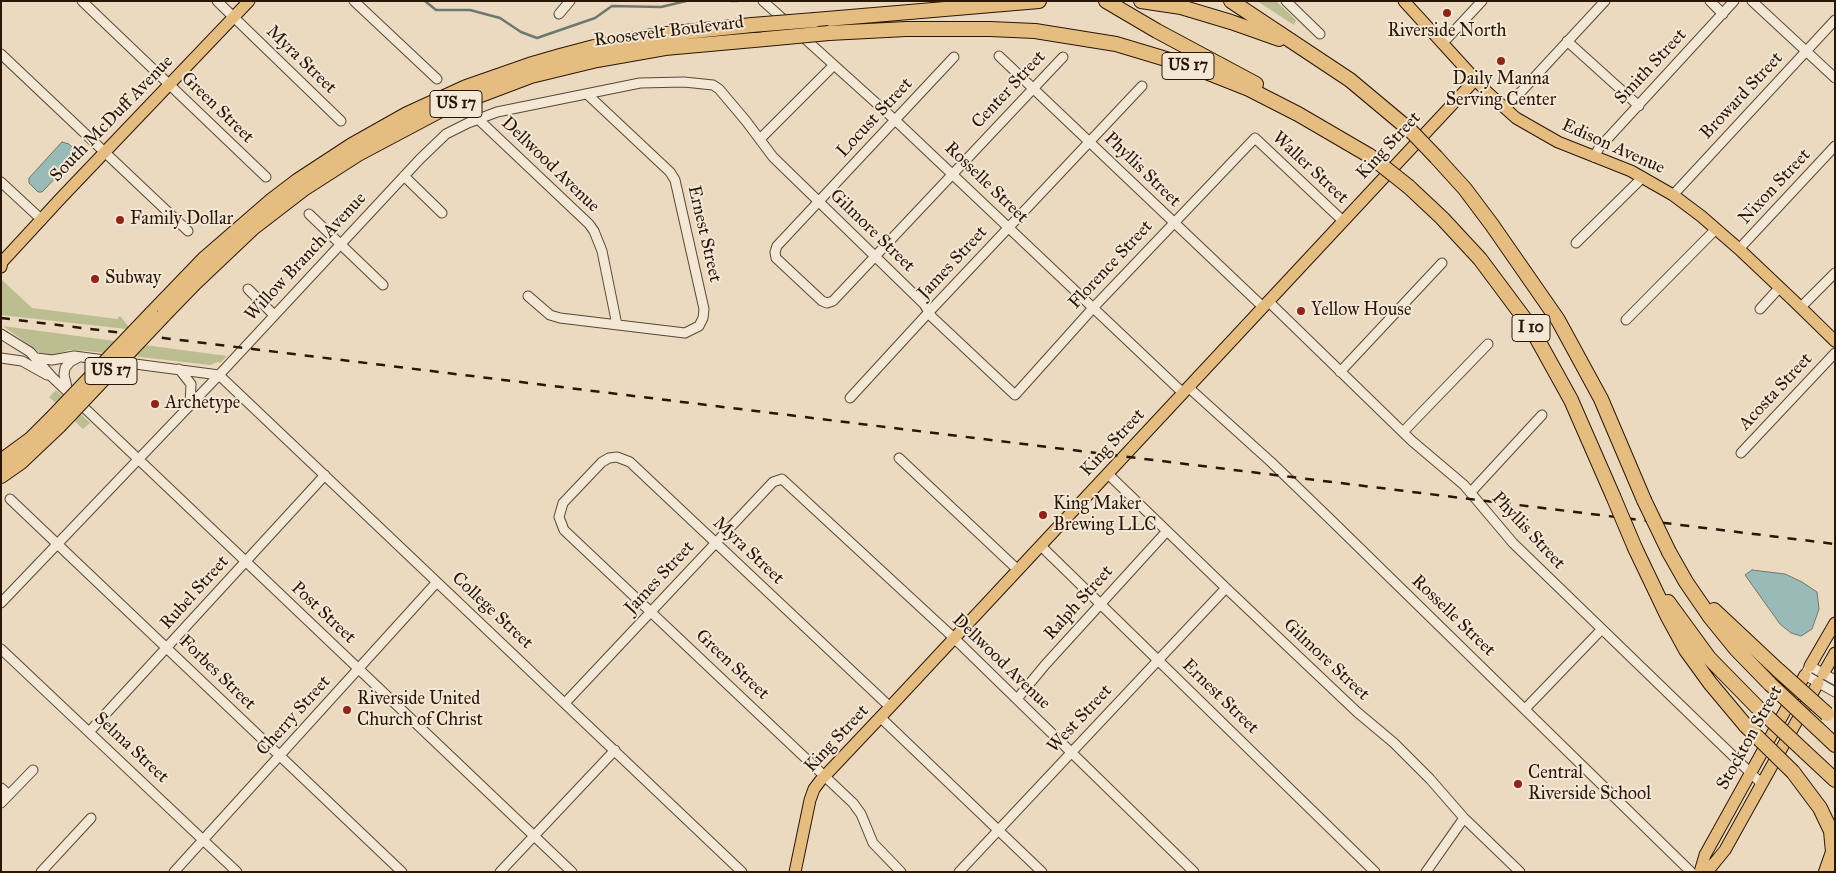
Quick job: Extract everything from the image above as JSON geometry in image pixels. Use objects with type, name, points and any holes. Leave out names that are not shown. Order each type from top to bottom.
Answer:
[{"type":"highway","name":"Roosevelt Boulevard","points":[[1,476],[21,462],[55,423],[157,315],[204,259],[246,221],[278,195],[352,144],[414,110],[494,76],[594,47],[657,35],[752,25],[1039,1]]},
{"type":"highway","name":"I 10","points":[[1106,1],[1140,22],[1301,109],[1348,139],[1409,187],[1442,218],[1480,259],[1498,280],[1530,326],[1571,400],[1635,548],[1668,618],[1686,650],[1710,683],[1746,726],[1835,812]]},
{"type":"highway","points":[[1141,1],[1181,7],[1211,16],[1273,37],[1307,51]]},
{"type":"highway","name":"I 10","points":[[1232,1],[1356,85],[1411,131],[1464,189],[1534,282],[1565,331],[1606,411],[1644,500],[1669,552],[1686,582],[1710,617],[1736,649],[1835,745]]},
{"type":"highway","name":"Roosevelt Boulevard","points":[[157,315],[253,228],[305,188],[358,154],[442,110],[531,76],[597,60],[665,48],[829,33],[916,29],[990,29],[1044,32],[1116,44],[1187,65],[1249,89],[1298,114],[1370,156]]},
{"type":"highway","name":"Roosevelt Boulevard","points":[[1,461],[31,438],[55,423]]},
{"type":"highway","points":[[1635,548],[1662,593],[1700,646],[1724,674],[1835,780]]},
{"type":"highway","points":[[1669,552],[1688,579],[1718,614],[1831,717]]},
{"type":"highway","points":[[1793,772],[1820,808],[1831,830],[1833,852],[1826,872]]},
{"type":"main road","name":"South McDuff Avenue","points":[[1,267],[2,262],[249,1]]},
{"type":"main road","name":"Edison Avenue","points":[[1404,1],[1475,80],[1516,118],[1547,136],[1642,177],[1674,195],[1739,249],[1835,341]]},
{"type":"main road","name":"King Street","points":[[795,872],[814,789],[825,775],[1475,80]]},
{"type":"main road","name":"Stockton Street","points":[[1700,872],[1705,855],[1835,623]]},
{"type":"main road","name":"Stockton Street","points":[[1707,872],[1725,850],[1835,653]]},
{"type":"street","name":"Green Street","points":[[82,1],[266,177]]},
{"type":"street","name":"Myra Street","points":[[217,1],[341,120]]},
{"type":"street","points":[[354,1],[437,79]]},
{"type":"street","points":[[559,14],[570,1]]},
{"type":"street","name":"Rosselle Street","points":[[763,1],[895,120],[1093,308],[1185,390],[1271,462],[1691,872]]},
{"type":"street","points":[[1286,1],[1320,34]]},
{"type":"street","points":[[1442,44],[1482,1]]},
{"type":"street","points":[[1505,109],[1605,1]]},
{"type":"street","points":[[1710,1],[1723,14]]},
{"type":"street","name":"Smith Street","points":[[1594,157],[1599,148],[1734,1]]},
{"type":"street","points":[[1752,1],[1835,78]]},
{"type":"street","name":"Broward Street","points":[[1674,195],[1835,20]]},
{"type":"street","points":[[1568,41],[1639,106]]},
{"type":"street","points":[[1,54],[188,231]]},
{"type":"street","name":"Phyllis Street","points":[[999,56],[1174,223],[1266,304],[1403,432],[1471,492],[1504,534],[1762,784]]},
{"type":"street","name":"Locust Street","points":[[833,301],[822,301],[776,258],[777,246],[954,57]]},
{"type":"street","name":"Center Street","points":[[833,301],[1063,57]]},
{"type":"street","points":[[760,139],[834,65]]},
{"type":"street","name":"Willow Branch Avenue","points":[[1,603],[219,375],[404,176],[446,134],[497,112],[640,83],[713,85]]},
{"type":"street","name":"Gilmore Street","points":[[713,85],[719,89],[746,121],[773,157],[924,304],[932,317],[1015,395]]},
{"type":"street","name":"James Street","points":[[850,398],[1142,86]]},
{"type":"street","name":"Ernest Street","points":[[588,94],[670,172],[675,180],[704,308],[703,318],[699,326],[685,333],[617,324]]},
{"type":"street","name":"Dellwood Avenue","points":[[478,119],[594,231],[602,251],[617,324]]},
{"type":"street","name":"Waller Street","points":[[1255,138],[1343,221]]},
{"type":"street","name":"Florence Street","points":[[1015,395],[1093,308],[1255,138]]},
{"type":"street","name":"Nixon Street","points":[[1739,249],[1835,146]]},
{"type":"street","points":[[404,176],[442,213]]},
{"type":"street","points":[[1576,243],[1642,177]]},
{"type":"street","points":[[1,182],[42,220]]},
{"type":"street","points":[[309,214],[383,285]]},
{"type":"street","name":"Nixon Street","points":[[1626,320],[1716,229]]},
{"type":"street","points":[[1340,372],[1442,263]]},
{"type":"street","points":[[1801,307],[1835,273]]},
{"type":"street","points":[[1760,309],[1780,288]]},
{"type":"street","points":[[248,289],[274,315]]},
{"type":"street","points":[[528,296],[550,315],[560,318],[617,324]]},
{"type":"street","name":"Post Street","points":[[1,334],[22,345],[37,358],[52,377],[572,872]]},
{"type":"street","points":[[1403,432],[1488,344]]},
{"type":"street","name":"Acosta Street","points":[[1741,453],[1835,353]]},
{"type":"street","points":[[37,358],[52,360],[68,356],[80,357],[219,375]]},
{"type":"street","points":[[68,392],[64,375],[65,368],[70,362],[80,357]]},
{"type":"street","name":"Post Street","points":[[1,358],[25,362],[52,377]]},
{"type":"street","points":[[179,369],[191,384],[190,405]]},
{"type":"street","name":"College Street","points":[[219,375],[742,872]]},
{"type":"street","points":[[1471,492],[1542,415]]},
{"type":"street","name":"Myra Street","points":[[579,485],[602,462],[609,458],[624,459],[890,707]]},
{"type":"street","points":[[900,458],[1018,570]]},
{"type":"street","name":"Gilmore Street","points":[[1108,474],[1357,712],[1394,744],[1430,779],[1464,818],[1520,872]]},
{"type":"street","name":"Rubel Street","points":[[89,732],[325,475]]},
{"type":"street","name":"James Street","points":[[565,703],[773,482],[782,479]]},
{"type":"street","name":"Dellwood Avenue","points":[[782,479],[954,638],[1194,872]]},
{"type":"street","name":"Green Street","points":[[579,485],[563,503],[560,511],[559,517],[564,530],[853,803],[861,814],[873,843],[901,872]]},
{"type":"street","name":"Forbes Street","points":[[10,499],[402,872]]},
{"type":"street","name":"Ralph Street","points":[[1017,699],[1045,665],[1167,531]]},
{"type":"street","name":"Ernest Street","points":[[1041,546],[1375,872]]},
{"type":"street","name":"Cherry Street","points":[[174,872],[437,582]]},
{"type":"street","name":"West Street","points":[[959,872],[1226,588]]},
{"type":"street","points":[[1525,709],[1602,629]]},
{"type":"street","name":"Selma Street","points":[[1,649],[237,872]]},
{"type":"street","points":[[1808,671],[1821,678],[1835,692]]},
{"type":"street","points":[[1821,678],[1835,680]]},
{"type":"street","points":[[880,717],[1042,872]]},
{"type":"street","points":[[500,872],[614,750]]},
{"type":"street","points":[[1,803],[33,770]]},
{"type":"street","points":[[1,788],[9,795]]},
{"type":"street","points":[[41,872],[91,818]]},
{"type":"street","points":[[1426,872],[1464,818]]},
{"type":"green space","points":[[1257,1],[1276,1],[1296,20],[1294,25]]},
{"type":"green space","points":[[1,279],[32,308],[117,319],[120,316],[129,327],[126,329],[1,315]]},
{"type":"green space","points":[[3,326],[227,356],[220,363],[210,365],[87,351],[69,350],[52,356],[43,355]]},
{"type":"green space","points":[[56,390],[90,423],[83,429],[49,397]]},
{"type":"water","points":[[62,142],[69,144],[76,151],[77,155],[42,192],[38,192],[29,183],[29,178]]},
{"type":"water","points":[[1752,570],[1785,574],[1817,592],[1819,609],[1812,629],[1801,636],[1791,633],[1780,624],[1745,575]]},
{"type":"waterway","points":[[425,1],[436,10],[470,10],[500,18],[521,32],[537,38],[595,18],[612,6],[661,7],[686,1]]},
{"type":"waterway","points":[[731,1],[737,1]]},
{"type":"railway","points":[[1,318],[1835,544]]},
{"type":"place","name":"Riverside North","points":[[1447,13]]},
{"type":"place","name":"Daily Manna Serving Center","points":[[1501,61]]},
{"type":"place","name":"Family Dollar","points":[[120,220]]},
{"type":"place","name":"Subway","points":[[95,279]]},
{"type":"place","name":"Yellow House","points":[[1301,311]]},
{"type":"place","name":"Archetype","points":[[155,404]]},
{"type":"place","name":"King Maker Brewing LLC","points":[[1043,515]]},
{"type":"place","name":"Riverside United Church of Christ","points":[[347,710]]},
{"type":"place","name":"Central Riverside School","points":[[1518,784]]}]
